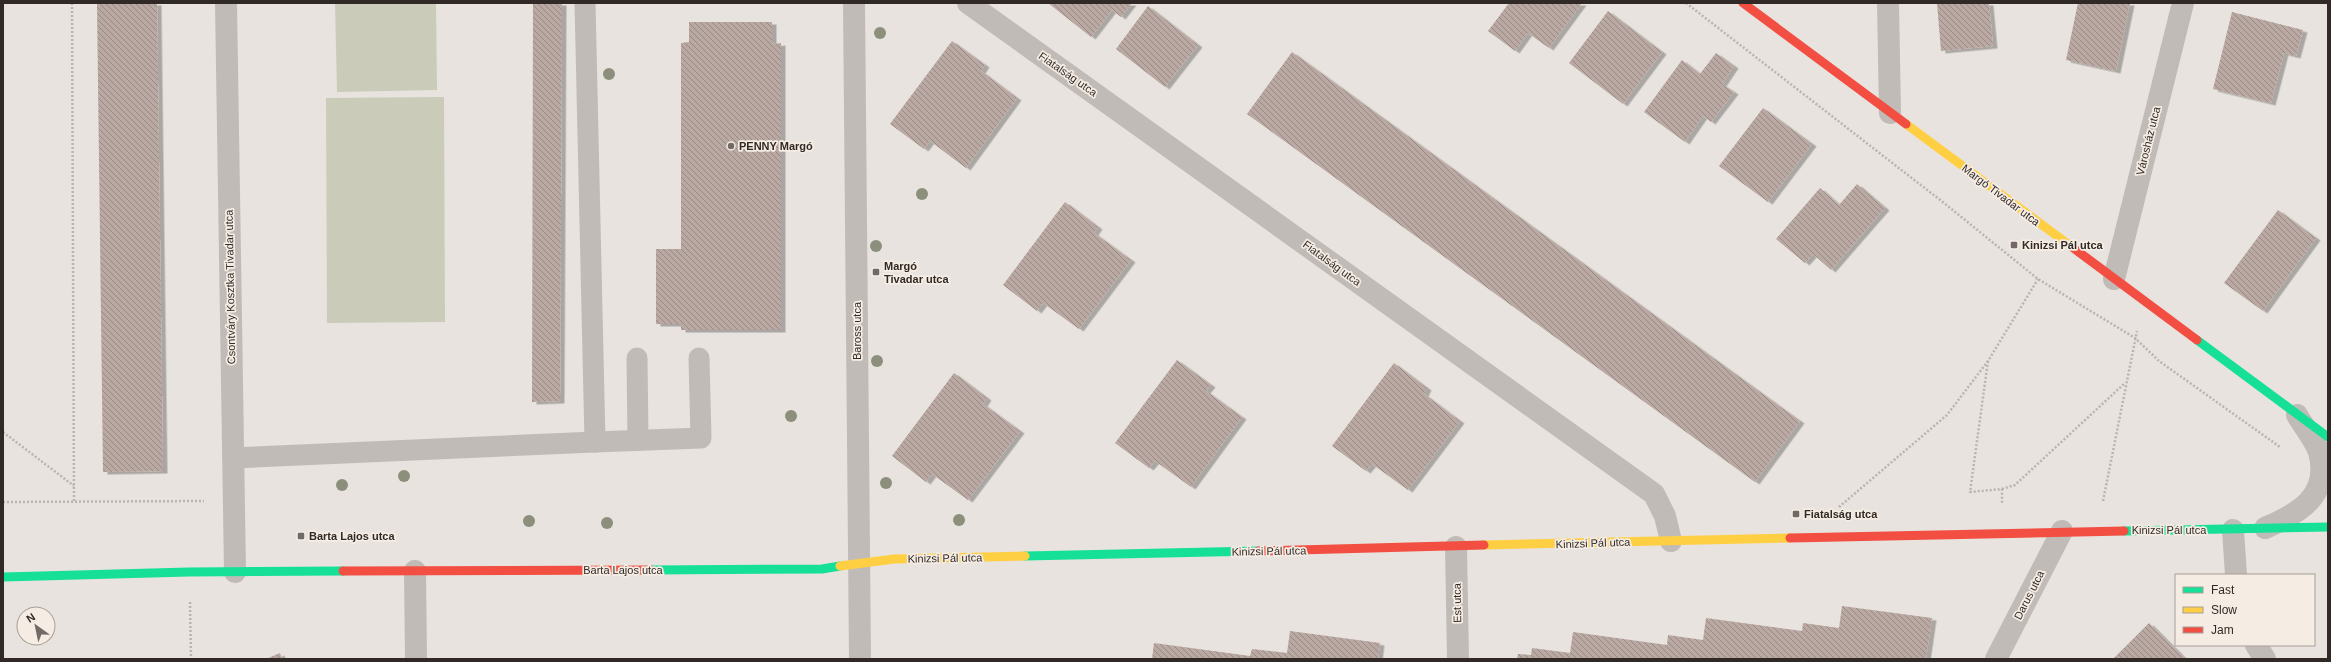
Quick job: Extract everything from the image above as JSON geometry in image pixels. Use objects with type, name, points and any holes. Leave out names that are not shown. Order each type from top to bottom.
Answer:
[{"type":"street","name":"Csontváry Kosztka Tivadar utca","points":[[226,3],[235,572]]},
{"type":"street","name":"Baross utca","points":[[854,3],[860,659]]},
{"type":"street","name":"Fiatalság utca","points":[[968,3],[1654,494],[1665,516],[1671,541]]},
{"type":"street","name":"Margó Tivadar utca","points":[[1743,3],[2328,437]]},
{"type":"street","points":[[1888,3],[1890,113]]},
{"type":"street","name":"Városház utca","points":[[2114,279],[2183,3]]},
{"type":"street","name":"Margó Tivadar utca","points":[[2265,528],[2298,514],[2316,497],[2325,478],[2319,453],[2297,415]]},
{"type":"street","name":"Kinizsi Pál utca","points":[[859,565],[894,559],[1456,547],[1803,537],[2003,534],[2062,531],[2233,530],[2328,527]]},
{"type":"street","points":[[2233,530],[2236,574]]},
{"type":"street","name":"Darus utca","points":[[1996,659],[2062,531]]},
{"type":"street","name":"Est utca","points":[[1456,547],[1458,659]]},
{"type":"street","name":"Barta Lajos utca","points":[[3,577],[189,572],[822,569],[859,565]]},
{"type":"street","points":[[415,571],[416,659]]},
{"type":"street","points":[[2257,646],[2266,659]]},
{"type":"lane","points":[[585,3],[595,442]]},
{"type":"lane","points":[[637,358],[638,440]]},
{"type":"lane","points":[[233,458],[701,438],[700,358]]},
{"type":"path","points":[[72,3],[74,502]]},
{"type":"path","points":[[1686,3],[1944,203],[2038,279],[2135,338],[2159,361],[2287,451]]},
{"type":"path","points":[[1803,537],[1947,415],[1988,361],[2038,279]]},
{"type":"path","points":[[2097,531],[2135,338]]},
{"type":"path","points":[[1988,361],[1970,492],[2015,485],[2126,382]]},
{"type":"path","points":[[3,432],[74,486]]},
{"type":"path","points":[[2002,488],[2003,534]]},
{"type":"path","points":[[3,502],[234,500]]},
{"type":"path","points":[[189,572],[191,659]]},
{"type":"green space","points":[[335,3],[436,3],[437,90],[337,92]]},
{"type":"green space","points":[[444,97],[445,322],[327,323],[326,98]]},
{"type":"building","points":[[97,3],[157,3],[163,471],[103,472]]},
{"type":"building","points":[[533,3],[562,3],[560,401],[532,402]]},
{"type":"building","points":[[1048,3],[1132,3],[1121,17],[1112,10],[1091,37]]},
{"type":"building","points":[[1509,3],[1582,3],[1549,48],[1528,33],[1515,51],[1488,31]]},
{"type":"building","points":[[1937,3],[1989,3],[1993,46],[1941,51]]},
{"type":"building","points":[[2078,3],[2130,3],[2116,71],[2066,60]]},
{"type":"building","points":[[1148,6],[1198,45],[1165,87],[1116,49]]},
{"type":"building","points":[[1608,11],[1662,52],[1623,104],[1569,63]]},
{"type":"building","points":[[2232,12],[2303,30],[2296,56],[2284,53],[2271,103],[2213,89]]},
{"type":"building","name":"PENNY Margó","points":[[689,22],[772,22],[772,44],[781,43],[781,330],[681,330],[681,324],[656,324],[656,249],[681,249],[681,43],[689,42]]},
{"type":"building","points":[[952,41],[985,65],[981,71],[1017,98],[966,168],[930,141],[924,149],[890,124]]},
{"type":"building","points":[[1292,52],[1800,421],[1755,482],[1247,114]]},
{"type":"building","points":[[1716,53],[1734,66],[1722,84],[1734,92],[1711,122],[1703,116],[1685,142],[1644,112],[1682,60],[1700,74]]},
{"type":"building","points":[[1763,108],[1812,144],[1768,202],[1719,166]]},
{"type":"building","points":[[1857,184],[1885,208],[1831,270],[1813,254],[1805,263],[1776,239],[1820,188],[1839,205]]},
{"type":"building","points":[[1065,202],[1098,227],[1094,233],[1131,260],[1079,329],[1043,303],[1037,311],[1003,285]]},
{"type":"building","points":[[2278,210],[2316,238],[2263,311],[2224,283]]},
{"type":"building","points":[[1177,360],[1211,385],[1206,391],[1242,417],[1191,487],[1155,461],[1149,468],[1115,443]]},
{"type":"building","points":[[1394,363],[1427,388],[1424,394],[1460,421],[1408,490],[1372,464],[1366,471],[1332,446]]},
{"type":"building","points":[[954,373],[987,398],[983,404],[1020,431],[968,500],[932,474],[926,482],[892,456]]},
{"type":"building","points":[[1842,606],[1932,618],[1926,659],[1517,659],[1518,654],[1531,655],[1532,648],[1570,653],[1573,632],[1667,645],[1668,635],[1703,640],[1706,618],[1802,631],[1803,623],[1839,628]]},
{"type":"building","points":[[2149,623],[2185,659],[2113,659]]},
{"type":"building","points":[[1290,631],[1380,643],[1378,659],[1152,659],[1154,643],[1250,656],[1252,649],[1287,653]]},
{"type":"building","points":[[280,653],[282,659],[266,659]]},
{"type":"traffic: fast","points":[[2197,340],[2328,437]]},
{"type":"traffic: fast","points":[[2124,531],[2328,527]]},
{"type":"traffic: fast","points":[[1025,556],[1258,551]]},
{"type":"traffic: fast","points":[[651,570],[822,569],[840,566]]},
{"type":"traffic: fast","points":[[3,577],[189,572],[343,571]]},
{"type":"traffic: slow","points":[[1906,124],[2072,247]]},
{"type":"traffic: slow","points":[[1484,545],[1790,538]]},
{"type":"traffic: slow","points":[[840,566],[894,559],[1025,556]]},
{"type":"traffic: jam","points":[[1743,3],[1906,124]]},
{"type":"traffic: jam","points":[[2072,247],[2197,340]]},
{"type":"traffic: jam","points":[[1790,538],[2124,531]]},
{"type":"traffic: jam","points":[[1258,551],[1484,545]]},
{"type":"traffic: jam","points":[[343,571],[651,570]]},
{"type":"place","name":"PENNY Margó","points":[[731,146]]},
{"type":"place","name":"Kinizsi Pál utca","points":[[2014,245]]},
{"type":"place","name":"Margó Tivadar utca","points":[[876,272]]},
{"type":"place","name":"Fiatalság utca","points":[[1796,514]]},
{"type":"place","name":"Barta Lajos utca","points":[[301,536]]}]
